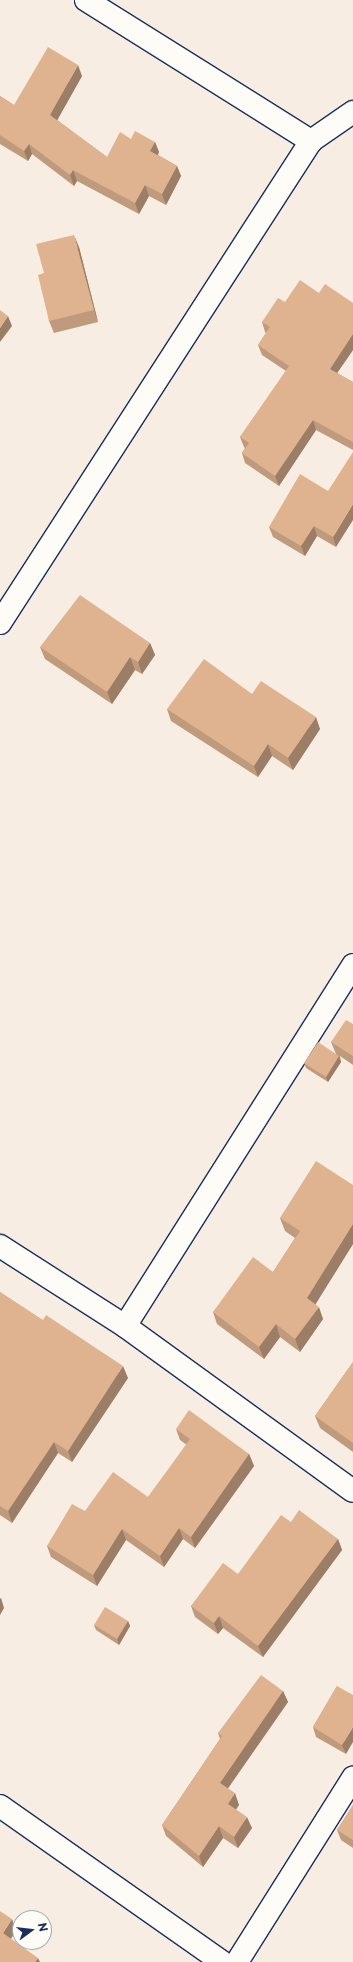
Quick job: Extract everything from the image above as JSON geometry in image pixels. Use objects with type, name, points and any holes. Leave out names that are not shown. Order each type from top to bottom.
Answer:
[{"type":"street","points":[[86,0],[311,141]]},
{"type":"street","points":[[0,623],[311,141],[353,112]]},
{"type":"street","points":[[125,1326],[353,965]]},
{"type":"street","points":[[0,1246],[125,1326],[353,1491]]},
{"type":"street","points":[[237,1962],[353,1778]]},
{"type":"street","points":[[0,1806],[222,1962]]},
{"type":"building","points":[[48,47],[78,65],[50,115],[107,157],[120,132],[131,139],[135,131],[155,142],[150,151],[177,166],[162,194],[145,185],[135,203],[73,170],[70,175],[29,144],[24,151],[0,135],[0,96],[14,105]]},
{"type":"building","points":[[74,235],[94,310],[49,321],[38,275],[44,273],[36,244]]},
{"type":"building","points":[[300,280],[319,293],[325,284],[353,303],[353,334],[330,369],[353,382],[353,442],[313,420],[275,476],[242,453],[249,443],[240,437],[289,366],[258,345],[270,327],[262,322],[278,298],[285,302]]},
{"type":"building","points":[[0,310],[8,316],[0,328]]},
{"type":"building","points":[[353,452],[353,504],[333,537],[314,526],[301,546],[269,527],[300,474],[328,491]]},
{"type":"building","points":[[80,595],[150,643],[138,662],[130,657],[107,692],[40,647]]},
{"type":"building","points":[[204,659],[252,694],[261,681],[316,717],[288,758],[268,744],[254,766],[167,709]]},
{"type":"building","points":[[346,1020],[353,1024],[353,1056],[331,1042]]},
{"type":"building","points":[[318,1042],[339,1056],[326,1077],[304,1063]]},
{"type":"building","points":[[316,1161],[353,1185],[353,1224],[307,1298],[319,1307],[295,1339],[276,1324],[259,1347],[213,1312],[253,1257],[273,1272],[300,1231],[280,1218]]},
{"type":"building","points":[[0,1292],[43,1320],[46,1315],[123,1366],[68,1451],[54,1442],[8,1511],[0,1506]]},
{"type":"building","points":[[353,1362],[353,1443],[315,1416]]},
{"type":"building","points":[[189,1410],[249,1454],[191,1537],[179,1528],[160,1556],[122,1529],[93,1575],[47,1546],[72,1504],[85,1511],[113,1472],[148,1497],[190,1439],[176,1429]]},
{"type":"building","points":[[299,1510],[338,1539],[258,1646],[219,1616],[214,1623],[191,1606],[223,1563],[238,1574],[281,1515],[291,1522]]},
{"type":"building","points":[[105,1607],[128,1621],[117,1639],[94,1625]]},
{"type":"building","points":[[261,1675],[283,1691],[220,1783],[235,1793],[228,1804],[247,1817],[234,1837],[219,1826],[199,1856],[162,1825],[222,1736],[218,1733]]},
{"type":"building","points":[[337,1686],[353,1695],[353,1727],[342,1745],[313,1727]]},
{"type":"building","points":[[353,1805],[353,1840],[337,1830]]},
{"type":"building","points":[[0,1911],[12,1919],[3,1933],[12,1939],[12,1950],[27,1950],[38,1958],[35,1962],[0,1962]]}]
